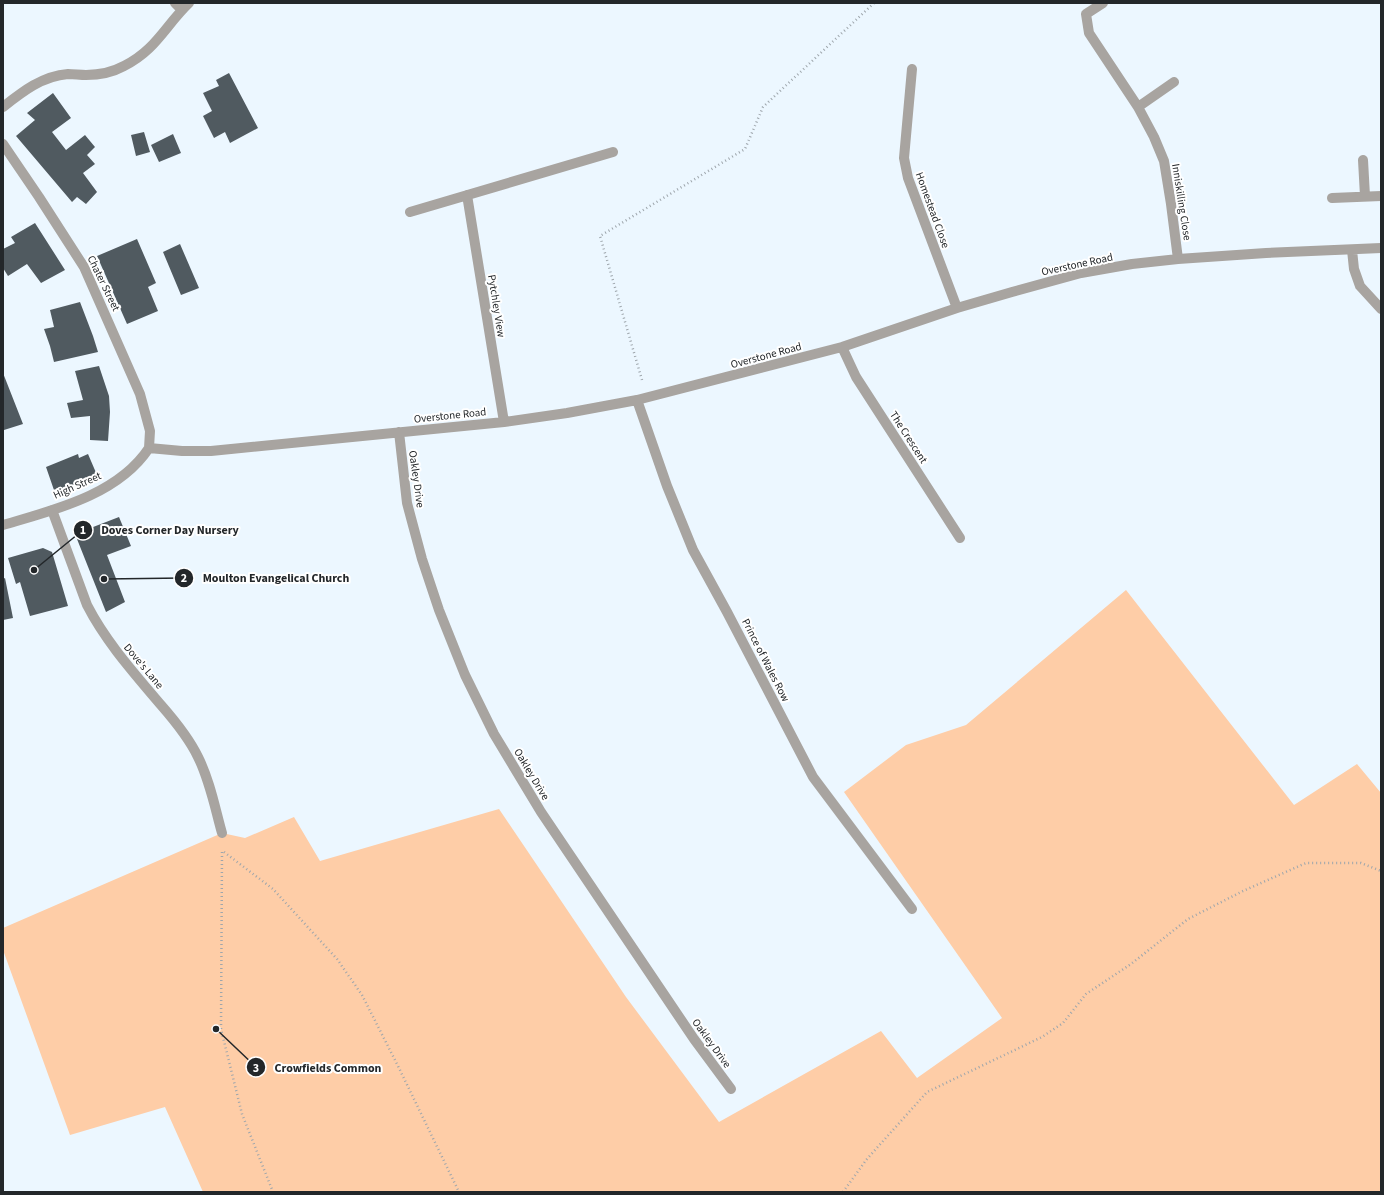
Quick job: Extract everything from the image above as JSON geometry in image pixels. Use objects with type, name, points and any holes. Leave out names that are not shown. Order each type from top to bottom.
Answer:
[{"type":"street","points":[[3,107],[30,87],[50,77],[67,74],[86,75],[105,73],[123,67],[140,58],[157,42],[178,7],[189,3]]},
{"type":"street","name":"Inniskilling Close","points":[[1103,3],[1086,14],[1089,32],[1138,107],[1154,137],[1164,161],[1178,259]]},
{"type":"street","name":"Homestead Close","points":[[912,69],[904,158],[908,178],[957,308]]},
{"type":"street","points":[[1138,107],[1174,82]]},
{"type":"street","name":"Chater Street","points":[[3,144],[84,267],[140,394],[150,431],[149,448]]},
{"type":"street","points":[[410,212],[613,152]]},
{"type":"street","points":[[1363,160],[1365,196]]},
{"type":"street","name":"Pytchley View","points":[[467,195],[504,422]]},
{"type":"street","points":[[1332,198],[1381,196]]},
{"type":"street","name":"Overstone Road","points":[[149,448],[182,451],[211,451],[504,422],[567,413],[642,399],[842,347],[957,308],[1081,273],[1132,264],[1178,259],[1266,253],[1381,248]]},
{"type":"street","points":[[1352,250],[1354,269],[1360,286],[1381,309]]},
{"type":"street","name":"The Crescent","points":[[842,347],[856,377],[960,538]]},
{"type":"street","name":"Prince of Wales Row","points":[[642,399],[667,486],[694,550],[813,777],[912,909]]},
{"type":"street","name":"Oakley Drive","points":[[399,432],[408,503],[422,559],[439,610],[465,675],[494,734],[546,818],[694,1039],[731,1089]]},
{"type":"street","name":"High Street","points":[[3,525],[52,510],[88,496],[114,481],[141,460],[149,448]]},
{"type":"street","name":"Dove's Lane","points":[[52,510],[92,616],[111,645],[180,728],[198,757],[208,783],[222,833]]},
{"type":"path","points":[[642,399],[600,236],[745,149],[763,107],[874,3]]},
{"type":"path","points":[[273,1192],[242,1114],[221,1029],[222,850],[273,889],[337,959],[350,977],[362,995],[398,1064],[459,1192]]},
{"type":"path","points":[[843,1192],[867,1159],[928,1092],[1042,1037],[1063,1023],[1086,994],[1131,964],[1188,918],[1243,891],[1306,863],[1361,863],[1381,871]]},
{"type":"shaded area","points":[[1126,590],[1294,805],[1357,764],[1381,793],[1381,1192],[203,1192],[165,1107],[70,1135],[3,950],[3,928],[222,833],[245,838],[294,817],[320,861],[499,809],[626,997],[719,1122],[881,1031],[917,1078],[1002,1018],[844,792],[906,745],[966,725]]},
{"type":"building","points":[[229,73],[258,128],[230,143],[225,132],[214,138],[203,116],[212,111],[203,93],[219,86],[216,80]]},
{"type":"building","points":[[53,93],[71,118],[52,132],[66,150],[85,135],[95,147],[87,155],[95,164],[83,173],[97,192],[86,204],[77,197],[72,202],[16,136],[35,120],[27,113]]},
{"type":"building","points":[[144,132],[150,152],[136,156],[131,135]]},
{"type":"building","points":[[173,134],[181,153],[159,162],[151,145]]},
{"type":"building","points":[[35,223],[65,270],[41,283],[27,264],[8,276],[3,268],[3,249],[15,243],[11,237]]},
{"type":"building","points":[[137,239],[156,283],[148,287],[158,311],[127,324],[97,256]]},
{"type":"building","points":[[180,244],[199,288],[181,295],[163,252]]},
{"type":"building","points":[[80,302],[98,352],[54,362],[44,329],[54,327],[50,310]]},
{"type":"building","points":[[99,366],[109,396],[110,412],[108,441],[90,440],[90,416],[71,418],[67,403],[83,400],[75,371]]},
{"type":"building","points":[[3,373],[23,424],[4,430],[3,427]]},
{"type":"building","points":[[78,454],[79,458],[88,454],[97,475],[55,493],[46,467]]},
{"type":"building","points":[[119,517],[131,546],[107,555],[125,602],[106,612],[75,534]]},
{"type":"building","points":[[43,548],[52,552],[68,606],[30,616],[20,582],[16,584],[8,558]]},
{"type":"building","points":[[5,578],[13,618],[3,620],[3,579]]},
{"type":"place","name":"Doves Corner Day Nursery","points":[[34,570]]},
{"type":"place","name":"Moulton Evangelical Church","points":[[104,579]]},
{"type":"place","name":"Crowfields Common","points":[[216,1029]]}]
